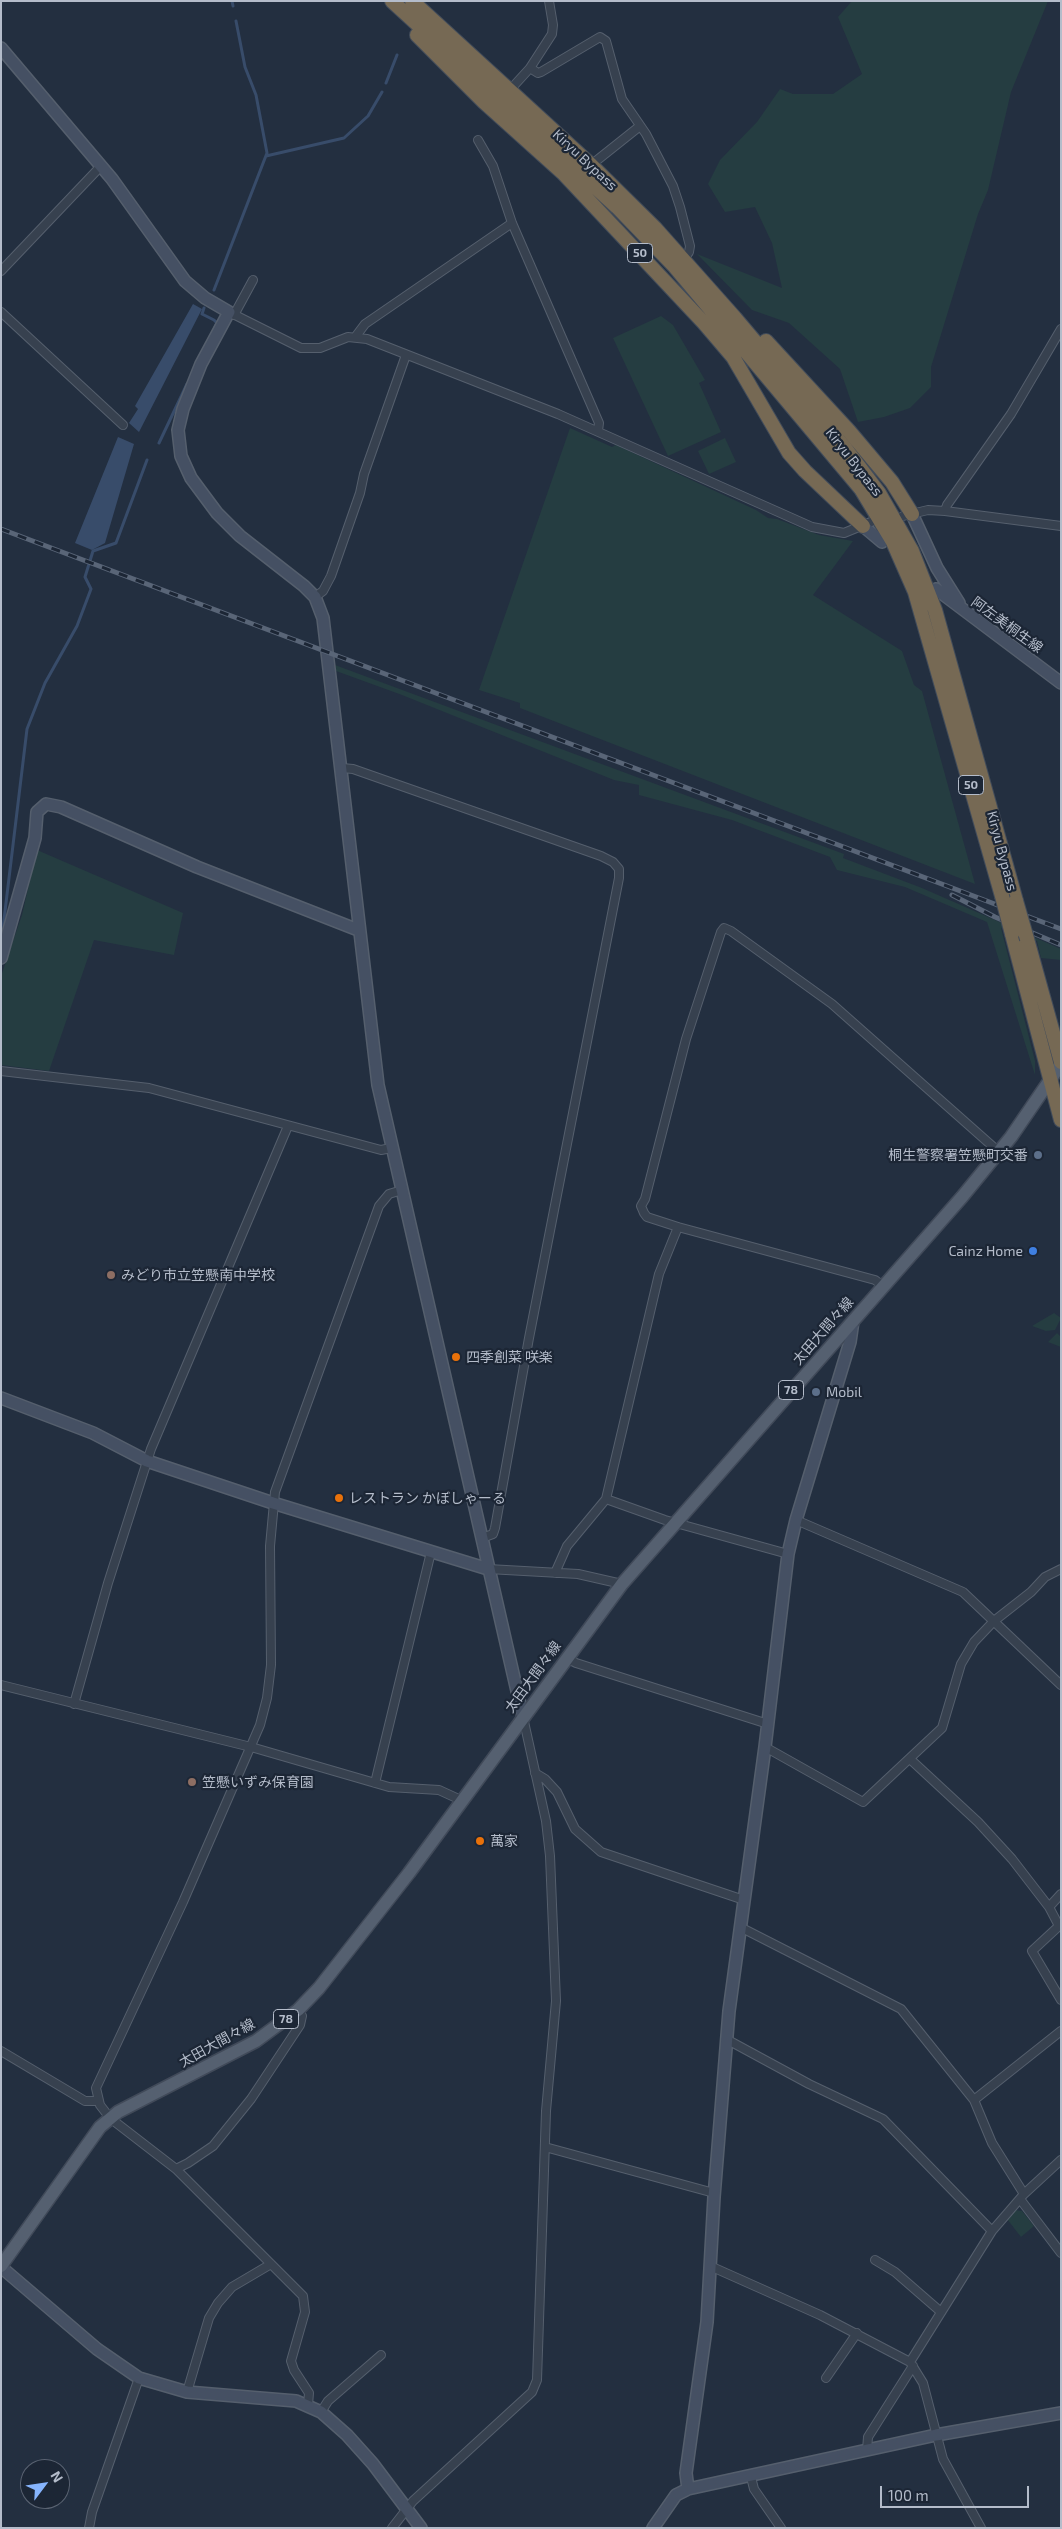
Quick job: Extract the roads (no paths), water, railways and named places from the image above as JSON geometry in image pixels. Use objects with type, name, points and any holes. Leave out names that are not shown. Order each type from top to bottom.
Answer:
[{"type":"highway","name":"50","points":[[392,1],[403,20],[440,60],[563,173],[704,324],[733,357],[790,453],[805,471],[867,524]]},
{"type":"highway","name":"Kiryu Bypass","points":[[392,1],[610,200],[675,267],[861,489],[893,542],[915,592],[1002,896],[1061,1120]]},
{"type":"highway","name":"Kiryu Bypass","points":[[412,1],[591,165],[684,259],[880,493],[906,537],[942,632],[1061,1063]]},
{"type":"highway","points":[[706,284],[733,306],[850,431],[892,482],[907,515]]},
{"type":"main road","name":"太田大間々線","points":[[1,2266],[91,2137],[110,2118],[256,2040],[298,2010],[319,1988],[463,1801],[523,1716],[622,1584],[962,1197],[999,1152],[1061,1063]]},
{"type":"street","points":[[509,91],[530,68],[553,29],[549,1]]},
{"type":"street","points":[[530,68],[538,73],[541,72],[596,39],[604,38],[608,46],[622,99],[640,126],[673,186],[690,246],[689,252],[684,259]]},
{"type":"street","points":[[1,48],[101,166],[185,281],[205,298],[231,313],[301,348],[320,348],[348,337],[356,336],[598,431],[804,525],[844,533],[867,524],[882,542]]},
{"type":"street","points":[[591,165],[640,126]]},
{"type":"street","points":[[478,140],[493,166],[512,223],[599,423],[598,431]]},
{"type":"street","points":[[1,271],[101,166]]},
{"type":"street","points":[[356,336],[365,324],[512,223]]},
{"type":"street","points":[[253,280],[231,313],[202,364],[183,409],[178,430],[181,456],[191,478],[223,519],[240,536],[292,576],[315,597],[325,626],[342,768],[358,930],[378,1085],[523,1716],[550,1856],[556,2002],[544,2147],[537,2380],[532,2392],[406,2507],[392,2528]]},
{"type":"street","points":[[1,312],[123,425]]},
{"type":"street","points":[[945,511],[947,505],[1010,414],[1061,329]]},
{"type":"street","points":[[315,597],[323,591],[331,576],[360,493],[364,474],[406,355]]},
{"type":"street","points":[[965,610],[937,568],[907,515],[928,510],[945,511],[1061,526]]},
{"type":"street","name":"阿左美桐生線","points":[[936,589],[1061,683]]},
{"type":"street","points":[[342,768],[353,769],[601,856],[613,862],[619,869],[619,878],[529,1338],[495,1528],[491,1536],[482,1538]]},
{"type":"street","points":[[1,958],[35,838],[37,812],[46,804],[61,807],[197,867],[358,930]]},
{"type":"street","points":[[883,1286],[875,1280],[647,1217],[641,1206],[645,1199],[686,1039],[721,932],[724,928],[832,1004],[999,1152]]},
{"type":"street","points":[[1,1070],[149,1088],[381,1150],[391,1148]]},
{"type":"street","points":[[74,1704],[108,1583],[147,1460],[288,1126]]},
{"type":"street","points":[[308,2405],[309,2393],[294,2370],[291,2360],[305,2312],[305,2301],[272,2264],[176,2168],[110,2118],[98,2100],[96,2088],[251,1747],[264,1712],[271,1665],[272,1504],[379,1206],[389,1194],[402,1190]]},
{"type":"street","points":[[555,1573],[567,1546],[606,1499],[659,1274],[678,1227]]},
{"type":"street","points":[[688,2490],[686,2473],[705,2350],[714,2193],[726,2039],[768,1724],[788,1554],[796,1520],[850,1342],[853,1320]]},
{"type":"street","points":[[1,1398],[93,1433],[147,1460],[272,1504],[431,1552],[488,1569],[592,1576],[622,1584]]},
{"type":"street","points":[[606,1499],[675,1522],[788,1554]]},
{"type":"street","points":[[796,1520],[964,1592],[1061,1685]]},
{"type":"street","points":[[375,1782],[431,1552]]},
{"type":"street","points":[[765,1747],[863,1802],[942,1728],[964,1656],[974,1642],[994,1621],[1032,1592],[1051,1572],[1061,1569]]},
{"type":"street","points":[[566,1658],[576,1663],[768,1724]]},
{"type":"street","points":[[1,1685],[251,1747],[389,1787],[439,1790],[463,1801]]},
{"type":"street","points":[[910,1759],[978,1822],[1012,1859],[1049,1907],[1059,1926],[1032,1951],[1061,2000]]},
{"type":"street","points":[[535,1773],[545,1779],[558,1792],[575,1829],[601,1852],[744,1900]]},
{"type":"street","points":[[1049,1907],[1061,1894]]},
{"type":"street","points":[[740,1927],[901,2008],[974,2100],[992,2143],[1022,2197],[1061,2253]]},
{"type":"street","points":[[176,2168],[188,2163],[213,2146],[251,2099],[300,2025],[302,2016],[298,2010]]},
{"type":"street","points":[[974,2100],[1061,2032]]},
{"type":"street","points":[[726,2039],[808,2084],[883,2119],[992,2231]]},
{"type":"street","points":[[1,2051],[85,2101],[98,2100]]},
{"type":"street","points":[[544,2147],[714,2193]]},
{"type":"street","points":[[867,2450],[868,2436],[941,2312],[992,2231],[1022,2197],[1061,2160]]},
{"type":"street","points":[[875,2260],[895,2272],[941,2312]]},
{"type":"street","points":[[187,2392],[209,2318],[218,2303],[232,2287],[272,2264]]},
{"type":"street","points":[[1,2266],[97,2350],[139,2378],[187,2392],[282,2399],[308,2405],[321,2412],[337,2425],[373,2464],[421,2528]]},
{"type":"street","points":[[710,2266],[857,2333],[911,2364],[925,2389],[936,2435],[946,2464],[981,2528]]},
{"type":"street","points":[[826,2378],[857,2333]]},
{"type":"street","points":[[321,2412],[328,2401],[381,2355]]},
{"type":"street","points":[[89,2528],[92,2512],[139,2378]]},
{"type":"street","points":[[653,2528],[676,2496],[688,2490],[936,2435],[1061,2413]]},
{"type":"street","points":[[751,2477],[754,2489],[781,2528]]},
{"type":"water","points":[[193,304],[202,309],[139,432],[129,423],[138,409],[135,406]]},
{"type":"water","points":[[118,437],[134,444],[105,543],[92,550],[75,543]]},
{"type":"waterway","points":[[232,1],[233,6]]},
{"type":"waterway","points":[[214,290],[267,153],[256,95],[245,67],[236,21]]},
{"type":"waterway","points":[[386,83],[397,55]]},
{"type":"waterway","points":[[266,156],[344,138],[368,116],[382,92]]},
{"type":"waterway","points":[[204,308],[202,314],[214,320],[217,323],[215,327]]},
{"type":"waterway","points":[[159,443],[187,384]]},
{"type":"waterway","points":[[2,936],[27,729],[45,683],[77,626],[91,589],[85,577],[93,551],[116,543],[147,460]]},
{"type":"railway","points":[[1,529],[1061,929]]},
{"type":"railway","points":[[952,895],[995,917],[1061,945]]},
{"type":"place","name":"桐生警察署笠懸町交番","points":[[1038,1155]]},
{"type":"place","name":"Cainz Home","points":[[1033,1251]]},
{"type":"place","name":"みどり市立笠懸南中学校","points":[[111,1275]]},
{"type":"place","name":"四季創菜 咲楽","points":[[456,1357]]},
{"type":"place","name":"Mobil","points":[[816,1392]]},
{"type":"place","name":"レストラン かぼしゃーる","points":[[339,1498]]},
{"type":"place","name":"笠懸いずみ保育園","points":[[192,1782]]},
{"type":"place","name":"萬家","points":[[480,1841]]}]
